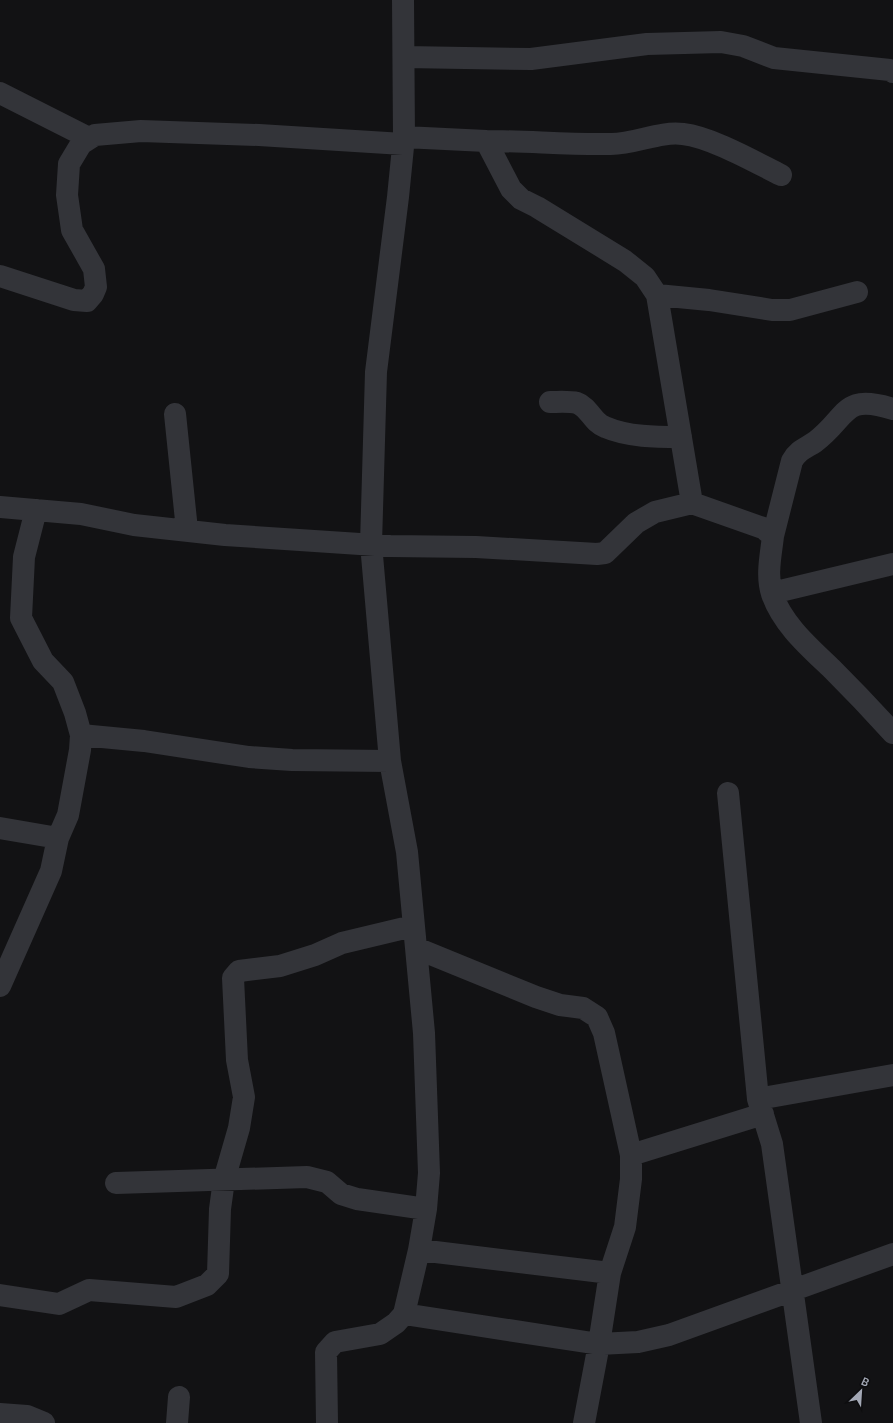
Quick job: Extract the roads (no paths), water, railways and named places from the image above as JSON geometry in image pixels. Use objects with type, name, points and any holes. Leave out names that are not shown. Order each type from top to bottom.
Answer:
[{"type":"street","points":[[327,1423],[326,1352],[336,1342],[380,1334],[396,1323],[404,1314],[419,1250],[426,1209],[429,1173],[424,1033],[407,852],[390,761],[371,544],[376,372],[398,197],[403,140],[405,56],[403,0]]},
{"type":"street","points":[[405,56],[532,60],[646,44],[722,42],[743,46],[774,58],[890,70],[893,72]]},
{"type":"street","points":[[0,93],[89,138]]},
{"type":"street","points":[[0,276],[74,300],[86,301],[93,294],[96,287],[94,270],[72,230],[67,195],[70,164],[81,144],[95,134],[141,131],[403,140],[613,144],[642,140],[669,133],[684,134],[730,150],[781,175]]},
{"type":"street","points":[[486,141],[510,189],[521,199],[549,214],[625,261],[645,277],[658,295],[692,503]]},
{"type":"street","points":[[658,295],[709,300],[772,310],[784,310],[857,292]]},
{"type":"street","points":[[550,402],[577,403],[584,408],[594,420],[604,427],[616,431],[660,437],[681,437]]},
{"type":"street","points":[[893,409],[866,403],[846,410],[815,442],[795,455],[790,468],[773,536],[769,569],[772,593],[781,614],[800,638],[884,708],[893,733]]},
{"type":"street","points":[[174,414],[187,530]]},
{"type":"street","points":[[0,507],[80,514],[134,525],[225,535],[390,546],[476,547],[597,554],[605,553],[636,522],[655,512],[692,503],[764,528],[773,536]]},
{"type":"street","points":[[0,986],[51,871],[58,838],[68,815],[80,750],[81,735],[63,682],[43,661],[21,618],[24,557],[36,510]]},
{"type":"street","points":[[772,593],[893,564]]},
{"type":"street","points":[[81,735],[144,741],[249,757],[292,760],[390,761]]},
{"type":"street","points":[[728,793],[760,1107],[772,1144],[811,1423]]},
{"type":"street","points":[[0,828],[58,838]]},
{"type":"street","points":[[0,1295],[59,1304],[89,1290],[176,1297],[206,1286],[218,1274],[220,1209],[224,1180],[239,1128],[244,1097],[237,1060],[233,978],[235,974],[239,971],[280,966],[315,955],[342,944],[413,926]]},
{"type":"street","points":[[416,948],[536,997],[560,1005],[583,1008],[597,1017],[604,1034],[631,1155],[631,1179],[625,1227],[610,1273],[599,1344],[584,1423]]},
{"type":"street","points":[[631,1155],[760,1107],[893,1075]]},
{"type":"street","points":[[116,1184],[307,1177],[328,1182],[341,1194],[357,1199],[426,1209]]},
{"type":"street","points":[[419,1250],[610,1273]]},
{"type":"street","points":[[404,1314],[564,1340],[599,1344],[638,1342],[669,1335],[792,1289],[893,1254]]},
{"type":"street","points":[[178,1423],[179,1397]]},
{"type":"street","points":[[0,1414],[27,1416],[44,1423]]}]
